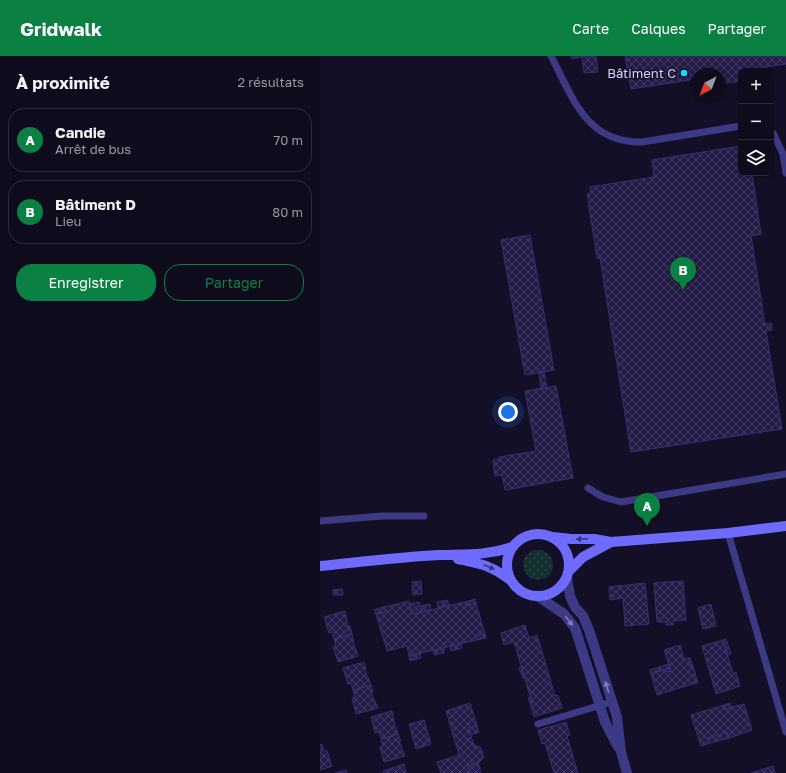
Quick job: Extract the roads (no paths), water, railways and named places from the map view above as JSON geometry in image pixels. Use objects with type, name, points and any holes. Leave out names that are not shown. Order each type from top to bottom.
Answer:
[{"type":"main road","points":[[552,537],[594,539],[611,542],[728,533],[786,526]]},
{"type":"main road","points":[[509,579],[506,562],[508,554],[518,540],[534,534],[543,534],[559,541],[566,551],[569,563],[568,574]]},
{"type":"main road","points":[[439,555],[484,564],[496,569],[509,579],[521,592],[530,596],[539,597],[555,592],[562,586],[568,574],[583,557],[611,542]]},
{"type":"main road","points":[[320,566],[439,555],[485,554],[512,547]]},
{"type":"street","points":[[568,574],[570,596],[575,607],[583,616],[589,630],[617,717],[621,752],[627,773]]},
{"type":"street","points":[[539,597],[564,614],[576,628],[605,722],[621,752]]},
{"type":"lane","points":[[551,56],[584,116],[599,131],[615,139],[628,142],[642,142],[738,126]]},
{"type":"lane","points":[[774,135],[782,154],[786,173]]},
{"type":"lane","points":[[588,488],[603,497],[621,502],[786,474]]},
{"type":"lane","points":[[320,521],[382,516],[424,516]]},
{"type":"lane","points":[[728,533],[786,732]]},
{"type":"lane","points":[[538,724],[611,702]]},
{"type":"place","name":"Bâtiment C","points":[[684,73]]},
{"type":"place","name":"Bâtiment D","points":[[683,290]]},
{"type":"place","name":"Candie","points":[[647,526]]}]
